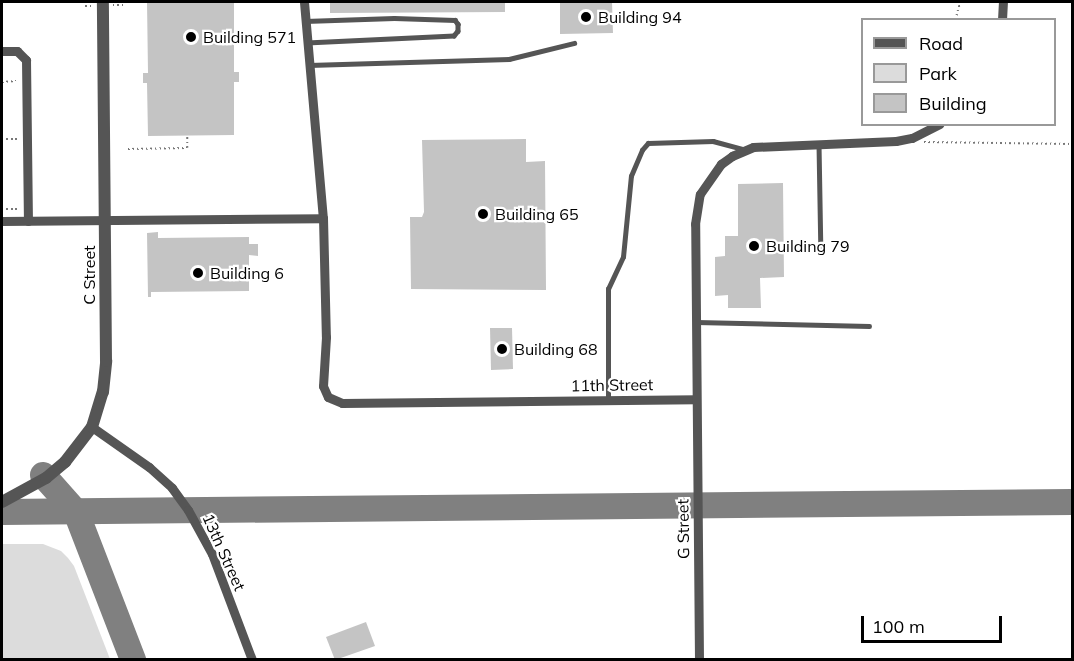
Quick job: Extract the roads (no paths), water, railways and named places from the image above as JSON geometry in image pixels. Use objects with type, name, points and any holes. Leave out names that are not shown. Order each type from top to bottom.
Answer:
[{"type":"street","name":"C Street","points":[[2,502],[46,478],[65,462],[92,427],[100,405],[105,375],[103,2]]},
{"type":"street","name":"11th Street","points":[[304,2],[323,218],[326,337],[323,386],[332,400],[342,403],[696,399]]},
{"type":"street","points":[[1002,18],[1003,2]]},
{"type":"street","points":[[2,51],[17,51],[26,60],[28,221]]},
{"type":"street","points":[[696,399],[697,205],[711,175],[721,164],[744,150],[762,145],[896,141],[912,138],[936,126]]},
{"type":"street","points":[[2,221],[323,218]]},
{"type":"street","name":"G Street","points":[[696,399],[699,660]]},
{"type":"street","name":"13th Street","points":[[92,427],[149,467],[172,488],[188,510],[212,554],[252,660]]},
{"type":"lane","points":[[305,21],[404,18],[455,20],[458,24],[458,31],[454,36],[307,43]]},
{"type":"lane","points":[[309,65],[509,59],[574,43]]},
{"type":"lane","points":[[608,400],[608,289],[623,257],[631,176],[642,150],[648,143],[713,141],[744,150]]},
{"type":"lane","points":[[819,144],[821,254]]},
{"type":"lane","points":[[696,322],[868,326]]},
{"type":"place","name":"Building 94","points":[[586,17]]},
{"type":"place","name":"Building 571","points":[[191,37]]},
{"type":"place","name":"Building 65","points":[[483,214]]},
{"type":"place","name":"Building 79","points":[[754,246]]},
{"type":"place","name":"Building 6","points":[[198,273]]},
{"type":"place","name":"Building 68","points":[[502,349]]}]
